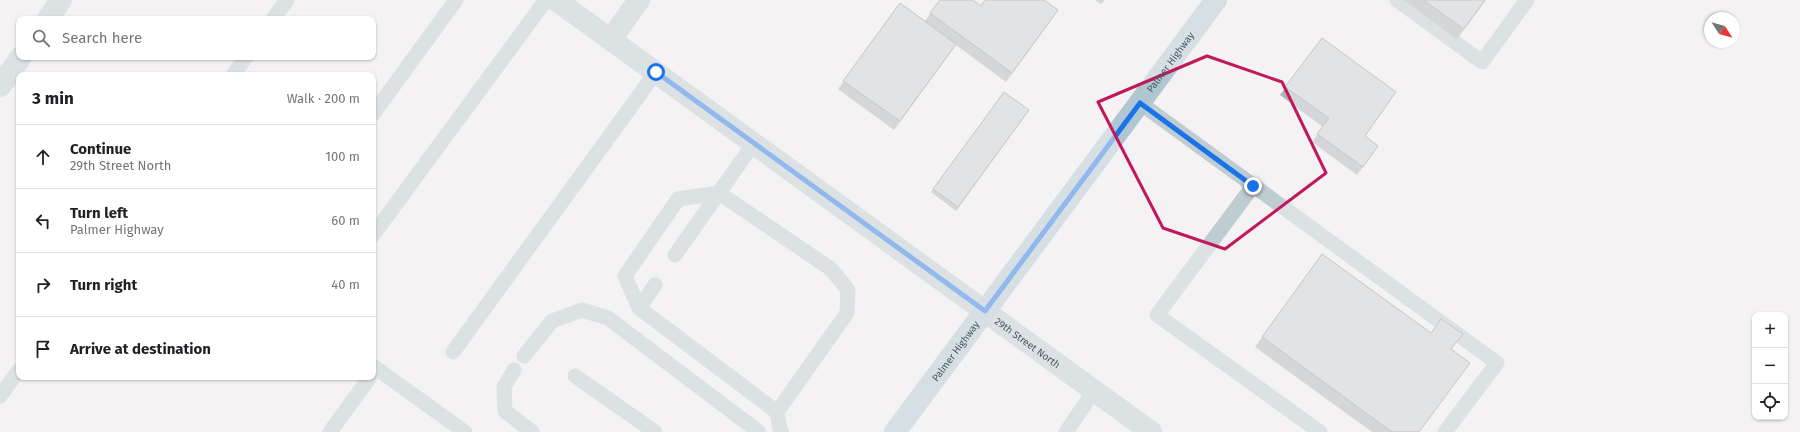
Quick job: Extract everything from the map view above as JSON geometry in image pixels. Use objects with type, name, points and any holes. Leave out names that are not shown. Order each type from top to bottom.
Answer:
[{"type":"main road","name":"Palmer Highway","points":[[895,432],[1216,0]]},
{"type":"street","points":[[50,16],[61,0]]},
{"type":"street","name":"29th Street North","points":[[556,0],[1150,432]]},
{"type":"street","points":[[611,39],[639,0]]},
{"type":"street","points":[[0,86],[18,60]]},
{"type":"lane","points":[[275,16],[287,0]]},
{"type":"lane","points":[[376,110],[456,0]]},
{"type":"lane","points":[[376,231],[546,0]]},
{"type":"lane","points":[[1397,0],[1482,62],[1527,0]]},
{"type":"lane","points":[[235,72],[244,60]]},
{"type":"lane","points":[[453,352],[656,72]]},
{"type":"lane","points":[[1140,103],[1498,363],[1445,432]]},
{"type":"lane","points":[[675,255],[754,143]]},
{"type":"lane","points":[[1253,186],[1157,315],[1320,432]]},
{"type":"lane","points":[[777,412],[639,308],[625,276],[678,199],[719,193],[830,269],[848,290],[847,313],[777,412],[777,431]]},
{"type":"lane","points":[[639,308],[655,285]]},
{"type":"lane","points":[[524,356],[552,321],[582,310],[608,318],[759,432]]},
{"type":"lane","points":[[514,370],[504,387],[505,411],[532,432]]},
{"type":"lane","points":[[376,373],[465,432]]},
{"type":"lane","points":[[0,396],[16,374]]},
{"type":"lane","points":[[575,376],[655,432]]},
{"type":"lane","points":[[334,431],[367,380]]},
{"type":"lane","points":[[1066,432],[1094,391]]},
{"type":"highlighted area","points":[[1207,56],[1282,82],[1326,173],[1225,249],[1163,228],[1098,102]]},
{"type":"building","points":[[940,0],[973,0],[981,6],[985,0],[1044,0],[1058,10],[1012,73],[930,13]]},
{"type":"building","points":[[1423,0],[1485,0],[1464,29]]},
{"type":"building","points":[[900,3],[956,44],[900,121],[843,81]]},
{"type":"building","points":[[1322,38],[1396,92],[1365,136],[1378,146],[1363,167],[1317,134],[1329,118],[1285,87]]},
{"type":"building","points":[[1004,92],[1029,110],[958,207],[933,189]]},
{"type":"building","points":[[1322,254],[1431,333],[1441,319],[1463,334],[1451,349],[1470,363],[1419,432],[1392,432],[1262,337]]},
{"type":"route","points":[[656,72],[985,311],[1140,103],[1253,186]]}]
